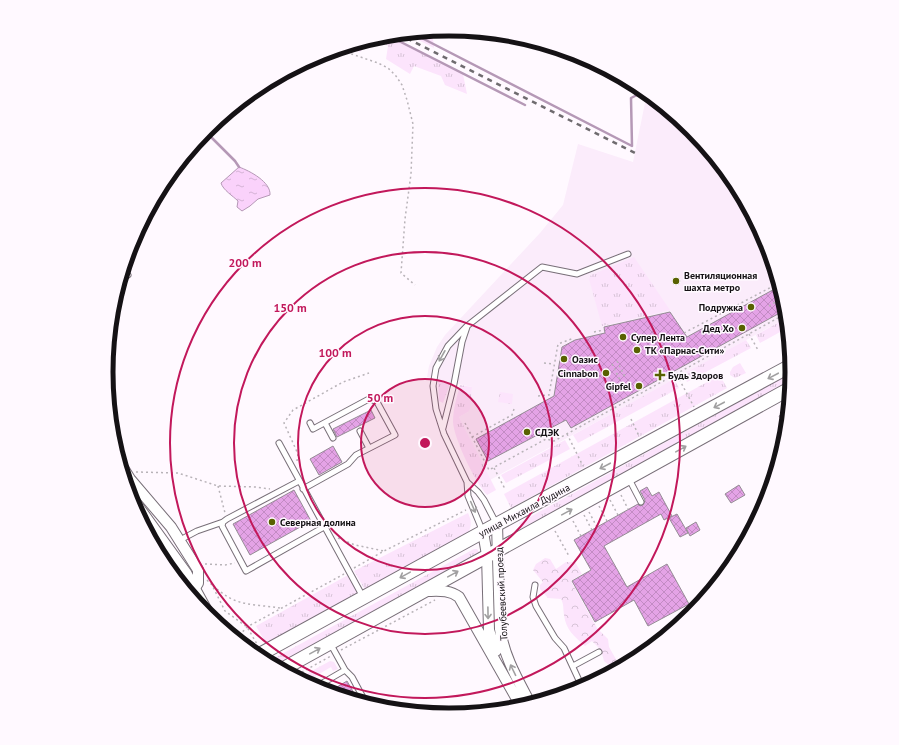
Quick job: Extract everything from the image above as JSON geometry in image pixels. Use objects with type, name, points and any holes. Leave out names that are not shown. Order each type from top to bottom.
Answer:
[{"type":"main road","points":[[155,534],[189,584]]},
{"type":"street","name":"улица Михаила Дудина","points":[[260,650],[364,598],[497,524],[786,368]]},
{"type":"street","points":[[288,667],[333,648],[423,591],[785,392]]},
{"type":"street","points":[[129,476],[180,540],[196,566],[198,583],[194,590]]},
{"type":"street","name":"Толубеевский проезд","points":[[497,524],[493,552],[489,630],[491,641],[505,676],[519,702]]},
{"type":"street","name":"Толубеевский проезд","points":[[483,532],[493,552],[502,642],[508,660],[528,700]]},
{"type":"street","name":"Толубеевский проезд","points":[[423,591],[449,591],[459,597],[505,676]]},
{"type":"lane","points":[[483,532],[468,496],[467,482],[444,434],[436,409],[433,386],[436,368],[448,346],[467,326],[542,267],[577,274],[628,254]]},
{"type":"lane","points":[[443,429],[462,342],[467,326]]},
{"type":"lane","points":[[303,489],[348,464],[356,455],[395,435],[375,400],[367,400],[313,429],[310,422]]},
{"type":"lane","points":[[324,423],[333,438]]},
{"type":"lane","points":[[360,431],[369,448]]},
{"type":"lane","points":[[279,443],[364,598]]},
{"type":"lane","points":[[628,478],[641,502]]},
{"type":"lane","points":[[180,540],[197,531],[225,521],[299,481]]},
{"type":"lane","points":[[467,482],[484,500],[497,524]]},
{"type":"lane","points":[[225,521],[222,526],[246,571],[324,527]]},
{"type":"lane","points":[[535,585],[533,597],[536,606],[555,638],[564,648],[580,682]]},
{"type":"lane","points":[[333,648],[345,670],[352,676],[364,698]]},
{"type":"lane","points":[[573,666],[599,652]]},
{"type":"lane","points":[[322,683],[345,670]]},
{"type":"path","points":[[346,52],[383,66],[396,76],[402,84],[413,124],[411,174],[405,220],[401,273],[415,285]]},
{"type":"path","points":[[684,334],[775,286]]},
{"type":"path","points":[[769,306],[778,300]]},
{"type":"path","points":[[465,423],[489,470],[546,439],[554,441],[781,316]]},
{"type":"path","points":[[717,334],[732,326]]},
{"type":"path","points":[[594,332],[604,330]]},
{"type":"path","points":[[749,334],[758,350]]},
{"type":"path","points":[[538,396],[549,395],[558,344],[574,338]]},
{"type":"path","points":[[617,361],[625,377]]},
{"type":"path","points":[[544,363],[554,364]]},
{"type":"path","points":[[612,364],[620,380]]},
{"type":"path","points":[[295,474],[298,454],[284,423],[293,410],[343,382],[369,373]]},
{"type":"path","points":[[676,374],[694,408]]},
{"type":"path","points":[[472,437],[512,416],[514,409]]},
{"type":"path","points":[[631,420],[640,438]]},
{"type":"path","points":[[567,434],[585,468]]},
{"type":"path","points":[[126,467],[178,473],[218,486],[256,487],[280,491]]},
{"type":"path","points":[[494,468],[505,489]]},
{"type":"path","points":[[218,486],[225,521]]},
{"type":"path","points":[[621,495],[628,509]]},
{"type":"path","points":[[610,500],[618,515]]},
{"type":"path","points":[[599,506],[608,521]]},
{"type":"path","points":[[589,512],[597,527]]},
{"type":"path","points":[[584,515],[592,530]]},
{"type":"path","points":[[573,521],[581,536]]},
{"type":"path","points":[[555,531],[569,556]]},
{"type":"path","points":[[328,534],[355,545],[384,551]]},
{"type":"path","points":[[196,566],[241,562]]},
{"type":"path","points":[[196,566],[212,585],[229,598],[249,604],[280,608]]},
{"type":"path","points":[[212,585],[225,611],[247,627],[255,646]]},
{"type":"path","points":[[299,673],[333,648],[438,599]]},
{"type":"shaded area","points":[[646,100],[671,120],[702,151],[716,168],[741,204],[768,264],[775,285],[782,320],[490,480],[459,417],[468,412],[472,387],[427,377],[429,366],[437,347],[445,335],[540,233],[563,205],[578,144],[633,162]]},
{"type":"green space","points":[[429,37],[433,39],[434,48],[415,38]]},
{"type":"green space","points":[[399,40],[463,74],[467,94],[445,85],[441,76],[414,66],[410,74],[386,59],[388,46],[383,42]]},
{"type":"green space","points":[[365,46],[360,52],[354,50]]},
{"type":"green space","points":[[634,257],[670,310],[602,326],[589,279],[591,275]]},
{"type":"green space","points":[[782,320],[783,330],[760,343],[756,335]]},
{"type":"green space","points":[[746,340],[751,348],[687,382],[683,374]]},
{"type":"green space","points":[[740,363],[746,373],[735,378],[730,375],[730,372],[733,367]]},
{"type":"green space","points":[[718,376],[722,379],[727,388],[511,508],[504,494]]},
{"type":"green space","points":[[786,376],[785,384],[523,530],[519,523]]},
{"type":"green space","points":[[674,379],[679,388],[578,443],[573,435]]},
{"type":"green space","points":[[438,381],[450,384],[443,403],[439,401]]},
{"type":"green space","points":[[460,385],[472,387],[470,409],[468,412],[459,417],[496,490],[487,495],[482,489],[466,460],[454,429],[453,422],[455,403]]},
{"type":"green space","points":[[500,392],[513,394],[512,404],[498,402]]},
{"type":"green space","points":[[565,440],[570,449],[506,483],[501,475]]},
{"type":"green space","points":[[468,513],[471,524],[466,536],[367,590],[364,588],[354,571]]},
{"type":"green space","points":[[474,549],[477,549],[479,552],[476,556],[281,664],[273,659]]},
{"type":"green space","points":[[545,558],[550,559],[556,569],[566,562],[575,562],[582,574],[571,581],[597,628],[608,639],[609,647],[617,661],[614,665],[610,666],[604,661],[601,650],[592,641],[585,646],[574,636],[565,620],[563,603],[561,599],[548,598],[540,589],[540,585],[543,582],[533,570],[536,564]]},
{"type":"green space","points":[[348,575],[357,592],[357,596],[267,645],[256,626]]},
{"type":"green space","points":[[330,661],[334,662],[338,669],[333,671],[331,667],[311,679],[304,675]]},
{"type":"water","points":[[239,167],[249,171],[264,181],[270,195],[258,199],[242,211],[237,207],[238,201],[222,186],[221,183]]},
{"type":"building","name":"Вентиляционная шахта метро","points":[[674,277],[678,277],[680,281],[678,285],[674,285],[672,283],[672,279]]},
{"type":"building","name":"ТК «Парнас-Сити»","points":[[776,288],[781,312],[571,428],[566,420],[488,461],[476,439],[554,396],[562,347],[575,340],[605,333],[604,327],[670,312],[687,337]]},
{"type":"building","points":[[371,410],[375,418],[337,437],[333,429]]},
{"type":"building","points":[[783,413],[782,422],[779,416]]},
{"type":"building","points":[[333,446],[342,462],[319,475],[310,459]]},
{"type":"building","points":[[739,485],[745,495],[731,503],[725,494]]},
{"type":"building","points":[[647,487],[652,496],[659,492],[672,516],[664,520],[661,514],[604,546],[627,587],[667,564],[689,604],[648,626],[634,600],[595,622],[572,581],[591,570],[574,540],[638,504],[640,506],[643,505],[645,500],[640,491]]},
{"type":"building","name":"Северная долина","points":[[294,490],[311,521],[250,555],[233,524]]},
{"type":"building","points":[[677,514],[688,533],[680,537],[669,518]]},
{"type":"building","points":[[696,522],[700,530],[690,536],[686,528]]},
{"type":"building","points":[[347,681],[355,696],[341,691],[335,688]]},
{"type":"waterway","points":[[421,38],[632,146],[631,98],[638,94]]},
{"type":"waterway","points":[[397,40],[525,105]]},
{"type":"waterway","points":[[211,137],[239,167]]},
{"type":"railway","points":[[408,39],[635,153]]},
{"type":"place","name":"Вентиляционная шахта метро","points":[[676,281]]},
{"type":"place","name":"Подружка","points":[[751,307]]},
{"type":"place","name":"Дед Хо","points":[[742,328]]},
{"type":"place","name":"Супер Лента","points":[[623,337]]},
{"type":"place","name":"ТК «Парнас-Сити»","points":[[637,350]]},
{"type":"place","name":"Оазис","points":[[564,359]]},
{"type":"place","name":"Cinnabon","points":[[606,373]]},
{"type":"place","name":"Будь Здоров","points":[[660,375]]},
{"type":"place","name":"Gipfel","points":[[639,386]]},
{"type":"place","name":"СДЭК","points":[[527,432]]},
{"type":"place","name":"Северная долина","points":[[272,522]]}]
